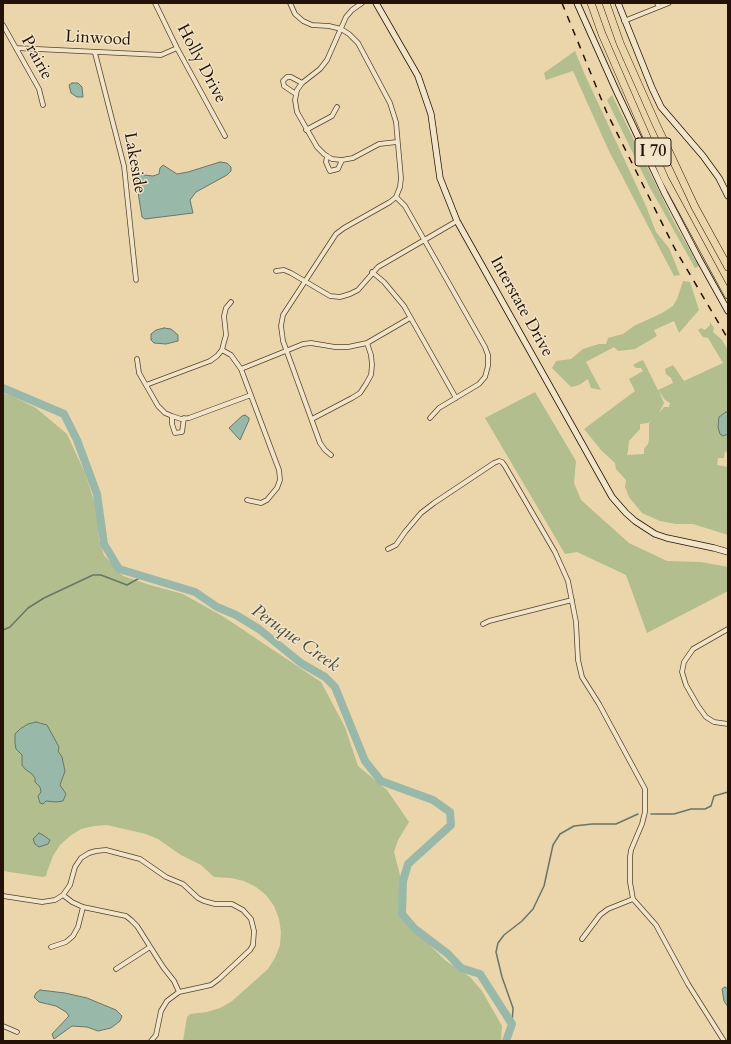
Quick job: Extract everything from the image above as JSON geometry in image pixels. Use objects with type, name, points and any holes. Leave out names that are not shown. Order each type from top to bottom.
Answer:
[{"type":"highway","name":"I 70","points":[[592,3],[602,34],[665,179],[728,295]]},
{"type":"highway","name":"I 70","points":[[606,3],[620,43],[656,124],[695,207],[728,267]]},
{"type":"main road","name":"Interstate Drive","points":[[376,3],[418,76],[431,114],[440,178],[457,221],[612,497],[626,513],[655,534],[728,552]]},
{"type":"main road","points":[[577,3],[665,194],[728,311]]},
{"type":"main road","points":[[618,3],[624,22],[661,107],[703,156],[728,196]]},
{"type":"street","name":"Holly Drive","points":[[154,3],[225,136]]},
{"type":"street","points":[[290,3],[295,14],[303,21],[312,25],[329,26],[341,29],[349,34],[358,43],[390,103],[396,122],[398,142],[401,178],[400,187],[396,197],[336,234],[283,315],[281,326],[286,351],[320,443],[325,450],[331,454]]},
{"type":"street","points":[[362,3],[352,10],[341,29],[327,60],[320,69],[302,83],[297,90],[295,100],[297,112],[317,147],[332,159],[342,160],[352,158],[378,144],[398,142]]},
{"type":"street","points":[[624,22],[658,5],[669,3]]},
{"type":"street","name":"Prairie","points":[[3,25],[39,89],[43,105]]},
{"type":"street","name":"Linwood","points":[[16,48],[161,55],[178,48]]},
{"type":"street","name":"Lakeside","points":[[95,52],[124,166],[136,280]]},
{"type":"street","points":[[296,94],[284,86],[283,81],[287,77],[291,77],[302,83]]},
{"type":"street","points":[[306,130],[332,116],[336,107]]},
{"type":"street","points":[[327,156],[326,162],[330,171],[338,169],[342,160]]},
{"type":"street","points":[[396,197],[405,206],[485,347],[488,355],[488,366],[484,377],[479,384],[439,408],[430,418]]},
{"type":"street","points":[[276,270],[284,270],[330,296],[340,297],[358,290],[372,272],[378,267],[457,221]]},
{"type":"street","points":[[372,272],[404,306],[456,398]]},
{"type":"street","points":[[146,385],[210,361],[217,356],[222,350],[226,335],[224,316],[226,308],[231,302]]},
{"type":"street","points":[[241,369],[303,344],[311,343],[335,347],[348,347],[367,343],[410,318]]},
{"type":"street","points":[[312,419],[352,398],[363,388],[371,375],[372,365],[371,355],[367,343]]},
{"type":"street","points":[[222,350],[231,355],[241,369],[279,470],[280,480],[277,488],[267,500],[261,503],[247,500]]},
{"type":"street","points":[[137,359],[139,373],[158,406],[165,413],[172,416],[189,418],[251,395]]},
{"type":"street","points":[[172,416],[172,424],[175,434],[182,432],[184,418]]},
{"type":"street","points":[[388,549],[396,545],[405,532],[425,510],[480,472],[499,462],[502,462],[505,466],[555,552],[568,581],[576,622],[578,660],[582,677],[599,704],[645,789],[645,812],[642,824],[631,850],[630,873],[633,899],[656,925],[688,984],[724,1041]]},
{"type":"street","points":[[483,624],[489,621],[572,600]]},
{"type":"street","points":[[728,629],[693,649],[684,662],[682,672],[686,685],[706,717],[714,722],[728,724]]},
{"type":"street","points":[[3,896],[42,902],[55,900],[63,895],[70,885],[75,867],[81,858],[89,853],[106,850],[140,859],[166,877],[183,884],[192,893],[204,901],[215,904],[232,904],[243,910],[251,920],[254,931],[255,938],[250,950],[219,979],[210,985],[179,992],[167,1001],[163,1005],[156,1035],[151,1041]]},
{"type":"street","points":[[63,895],[72,902],[83,907],[126,916],[137,926],[163,967],[174,981],[179,992]]},
{"type":"street","points":[[582,939],[600,915],[619,904],[633,899]]},
{"type":"street","points":[[51,947],[66,942],[74,936],[83,907]]},
{"type":"street","points":[[116,969],[150,947]]},
{"type":"street","points":[[3,1026],[17,1032]]},
{"type":"green space","points":[[575,51],[646,206],[656,232],[669,248],[680,275],[674,276],[608,149],[573,71],[546,80],[544,73]]},
{"type":"green space","points":[[612,95],[675,224],[699,266],[695,268],[649,186],[607,100]]},
{"type":"green space","points":[[683,281],[690,282],[699,310],[679,333],[674,321],[654,330],[657,336],[635,349],[618,351],[614,347],[586,362],[601,390],[591,388],[588,379],[579,385],[571,387],[552,368],[556,361],[571,359],[583,349],[599,344],[606,344],[608,338],[623,334],[634,326],[662,313],[673,306]]},
{"type":"green space","points":[[710,322],[714,328],[713,332],[722,340],[728,350],[728,412],[719,417],[723,436],[728,434],[728,453],[725,451],[724,458],[718,458],[717,465],[728,467],[728,535],[693,524],[676,524],[660,521],[642,513],[629,497],[625,487],[626,480],[616,469],[615,463],[601,450],[584,429],[635,391],[629,379],[643,371],[641,368],[636,368],[633,365],[638,362],[643,360],[658,390],[673,383],[671,378],[666,374],[665,369],[673,365],[684,381],[723,363],[708,338],[703,337],[698,330],[701,328],[705,330],[710,325]],"holes":[[[659,391],[665,400],[670,403],[669,407],[664,407],[659,413],[664,403]],[[653,419],[649,423],[649,439],[648,444],[644,449],[644,454],[627,455],[629,441],[640,429],[640,424],[648,423]]]},
{"type":"green space","points":[[535,392],[576,461],[574,483],[581,500],[629,543],[667,561],[701,562],[728,567],[728,591],[647,633],[626,575],[577,552],[565,554],[485,418]]},
{"type":"green space","points":[[3,393],[36,408],[67,434],[85,473],[97,510],[99,540],[104,555],[123,576],[183,594],[224,617],[321,682],[345,727],[358,766],[387,790],[409,822],[398,840],[394,852],[400,875],[401,902],[398,914],[446,961],[470,977],[482,991],[502,1026],[501,1041],[183,1041],[187,1017],[190,1014],[207,1012],[220,1008],[231,1002],[268,969],[275,958],[280,945],[281,932],[279,919],[274,906],[266,895],[256,887],[244,881],[231,878],[214,877],[201,865],[181,855],[158,839],[146,834],[107,825],[81,829],[70,836],[60,845],[53,856],[46,876],[43,877],[3,871]]},
{"type":"shaded area","points":[[72,83],[78,83],[82,87],[83,97],[77,97],[71,93],[69,85]]},
{"type":"shaded area","points":[[220,162],[227,163],[231,167],[231,171],[227,175],[196,192],[190,200],[193,213],[145,219],[142,217],[135,174],[153,176],[159,174],[160,168],[163,165],[177,174]]},
{"type":"shaded area","points":[[164,328],[171,329],[178,335],[178,341],[166,344],[154,343],[151,340],[151,334],[156,330]]},
{"type":"shaded area","points":[[726,412],[728,413],[728,434],[723,436],[720,434],[718,427],[719,417]]},
{"type":"shaded area","points":[[245,415],[249,418],[249,420],[240,440],[229,428]]},
{"type":"shaded area","points":[[36,722],[47,725],[59,747],[58,751],[62,757],[65,771],[60,785],[66,794],[63,801],[46,801],[43,804],[40,803],[38,796],[41,792],[40,787],[35,782],[35,778],[32,774],[22,765],[22,755],[16,749],[15,734],[28,724]]},
{"type":"shaded area","points":[[39,833],[50,840],[48,844],[39,847],[35,844],[33,839]]},
{"type":"shaded area","points":[[725,987],[728,989],[728,1007],[724,1001],[722,989]]},
{"type":"shaded area","points":[[40,990],[65,993],[87,998],[116,1010],[122,1016],[120,1021],[111,1028],[98,1031],[87,1027],[72,1026],[54,1039],[52,1034],[69,1016],[66,1012],[56,1006],[39,1002],[34,997]]},
{"type":"waterway","name":"Peruque Creek","points":[[3,388],[64,414],[77,440],[97,494],[104,544],[119,569],[195,592],[217,607],[236,615],[259,629],[301,663],[325,677],[335,687],[365,761],[381,781],[433,800],[450,812],[451,825],[408,864],[403,881],[402,914],[415,929],[448,954],[461,968],[480,974],[512,1024],[506,1041]]},
{"type":"waterway","points":[[3,630],[10,627],[28,608],[44,598],[93,575],[101,575],[127,585],[143,576]]},
{"type":"waterway","points":[[651,814],[674,814],[691,809],[705,809],[711,806],[714,796],[728,792]]},
{"type":"waterway","points":[[512,1024],[513,1008],[502,977],[496,952],[498,943],[504,935],[522,921],[533,909],[544,886],[553,845],[560,834],[574,826],[616,824],[638,814]]},
{"type":"railway","points":[[562,3],[607,113],[675,249],[728,339]]}]
